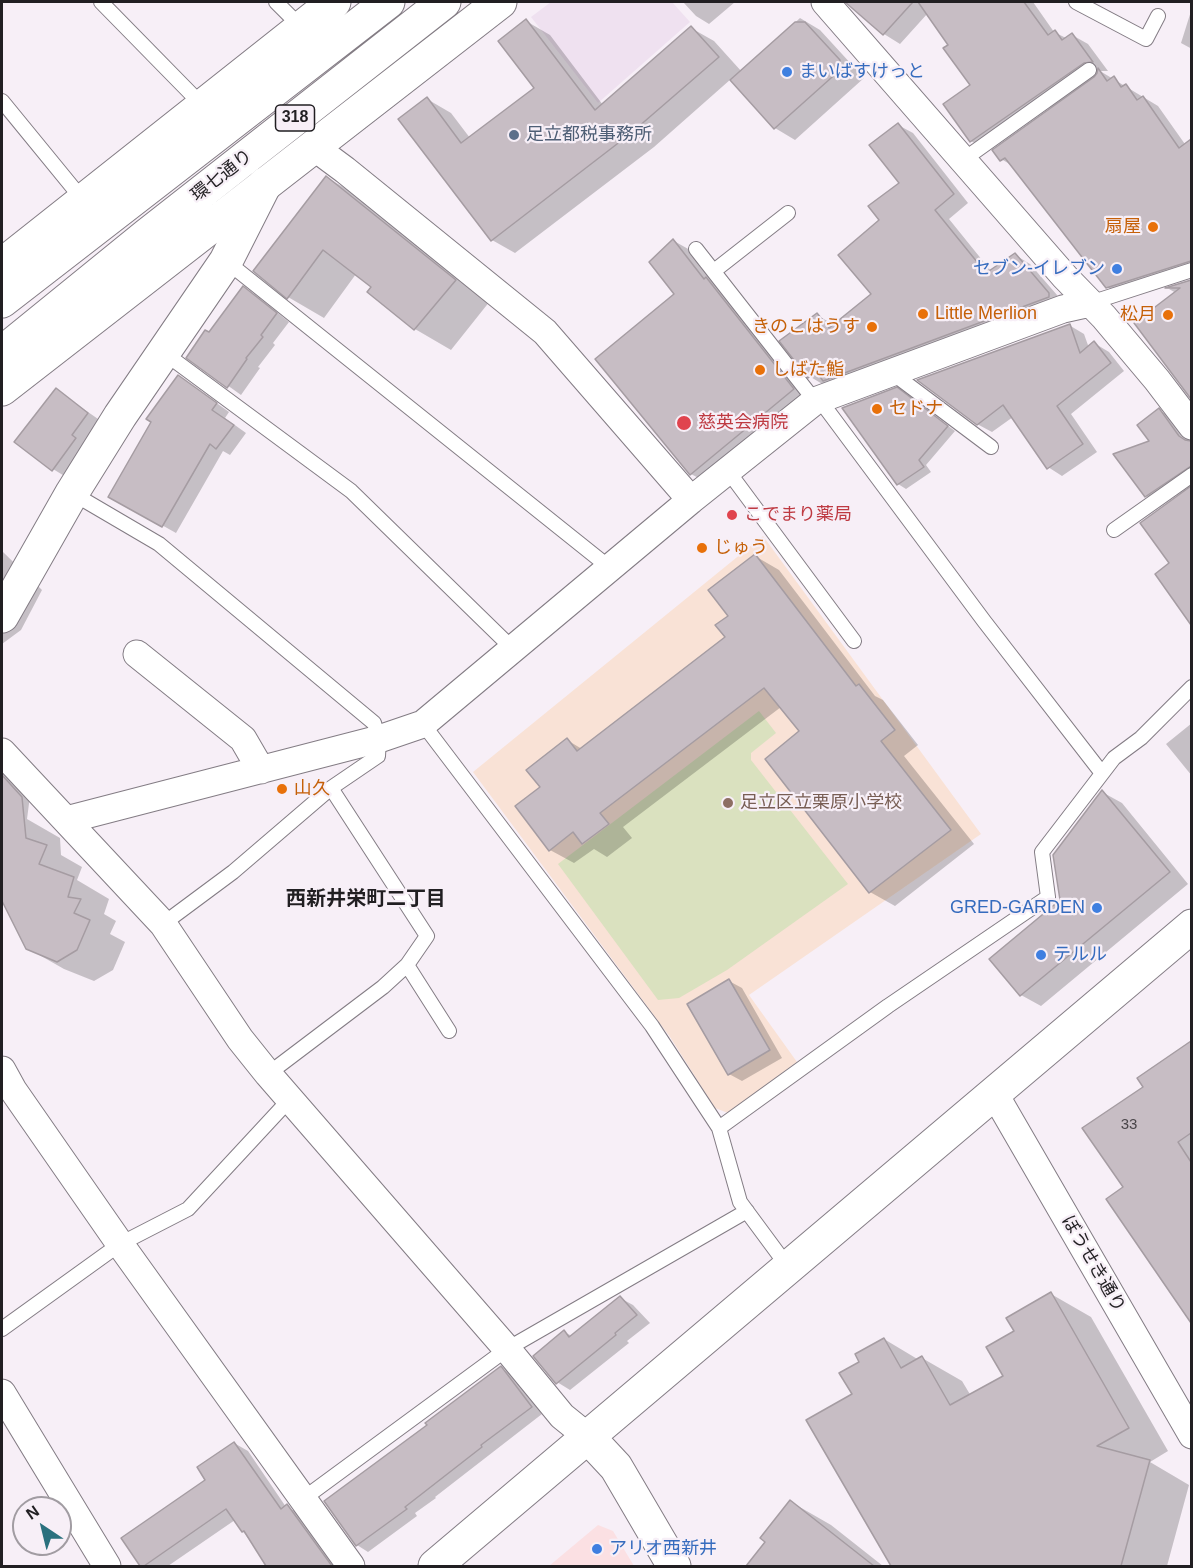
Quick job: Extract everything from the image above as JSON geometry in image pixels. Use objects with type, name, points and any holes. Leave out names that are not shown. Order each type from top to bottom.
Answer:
[{"type":"main road","points":[[2,265],[334,2]]},
{"type":"main road","name":"環七通り","points":[[2,301],[388,2]]},
{"type":"main road","name":"環七通り","points":[[2,353],[147,235],[444,2]]},
{"type":"main road","points":[[2,389],[500,2]]},
{"type":"main road","points":[[2,616],[72,493],[120,416],[226,261],[265,184]]},
{"type":"main road","points":[[435,1566],[1191,926]]},
{"type":"main road","points":[[588,1437],[616,1467],[674,1566]]},
{"type":"street","points":[[825,2],[1157,380],[1191,426]]},
{"type":"street","points":[[314,147],[546,332],[691,500]]},
{"type":"street","points":[[66,820],[380,739],[423,724],[691,500],[817,400],[1063,309],[1090,303]]},
{"type":"street","points":[[136,654],[243,738],[261,770]]},
{"type":"street","points":[[2,752],[164,924],[240,1039],[268,1074],[507,1349],[562,1416],[588,1437]]},
{"type":"street","points":[[2,1070],[13,1090],[120,1244],[351,1566]]},
{"type":"street","name":"ぼうせき通り","points":[[994,1094],[1191,1435]]},
{"type":"street","points":[[2,1393],[106,1566]]},
{"type":"lane","points":[[100,2],[203,106]]},
{"type":"lane","points":[[276,2],[302,28]]},
{"type":"lane","points":[[1076,2],[1146,39],[1158,16]]},
{"type":"lane","points":[[963,160],[1089,70]]},
{"type":"lane","points":[[2,101],[82,200]]},
{"type":"lane","points":[[714,271],[788,213]]},
{"type":"lane","points":[[696,249],[817,400],[1101,772]]},
{"type":"lane","points":[[226,261],[610,568]]},
{"type":"lane","points":[[1090,303],[1191,270]]},
{"type":"lane","points":[[163,352],[351,491],[513,649]]},
{"type":"lane","points":[[891,372],[991,447]]},
{"type":"lane","points":[[728,471],[854,641]]},
{"type":"lane","points":[[1114,530],[1191,474]]},
{"type":"lane","points":[[72,493],[159,544],[374,723],[380,739],[378,756],[331,788],[233,872],[164,924]]},
{"type":"lane","points":[[719,1128],[888,1006],[1048,897],[1042,852],[1101,772],[1114,758],[1141,738],[1191,687]]},
{"type":"lane","points":[[423,724],[652,1026],[719,1128],[740,1202],[788,1267]]},
{"type":"lane","points":[[268,1074],[383,987],[407,965],[427,936],[331,788]]},
{"type":"lane","points":[[407,965],[449,1031]]},
{"type":"lane","points":[[2,1329],[120,1244],[188,1209],[290,1099]]},
{"type":"lane","points":[[303,1499],[507,1349],[747,1211]]},
{"type":"shaded area","points":[[551,2],[672,2],[690,22],[598,103],[531,17]]},
{"type":"shaded area","name":"足立区立栗原小学校","points":[[763,536],[981,834],[749,995],[797,1062],[728,1113],[715,1108],[670,1037],[473,772]]},
{"type":"shaded area","name":"アリオ西新井","points":[[598,1525],[613,1531],[634,1566],[549,1566]]},
{"type":"green space","points":[[759,711],[776,733],[751,753],[751,760],[848,884],[727,970],[679,998],[658,1000],[558,864]]},
{"type":"building","points":[[845,2],[913,2],[883,35]]},
{"type":"building","points":[[918,2],[1024,2],[1048,35],[1055,30],[1062,40],[1072,33],[1093,62],[1084,63],[970,142],[943,104],[970,85],[943,48],[948,45]]},
{"type":"building","points":[[526,19],[595,110],[691,26],[719,57],[630,134],[491,241],[398,119],[427,97],[461,143],[534,88],[498,41]]},
{"type":"building","points":[[795,22],[805,22],[840,60],[840,70],[774,129],[730,80]]},
{"type":"building","points":[[1098,68],[1107,81],[1114,76],[1121,87],[1126,84],[1137,100],[1143,96],[1179,148],[1191,139],[1191,261],[1106,288],[1005,158],[1000,161],[992,150],[1094,77]]},
{"type":"building","points":[[898,123],[954,194],[935,210],[986,273],[1015,253],[1049,293],[1049,297],[823,381],[816,371],[808,378],[779,341],[817,313],[829,328],[871,294],[838,255],[879,220],[868,206],[899,183],[869,145]]},
{"type":"building","points":[[326,176],[456,280],[414,330],[367,292],[371,287],[323,250],[287,299],[253,271]]},
{"type":"building","points":[[673,239],[704,279],[706,277],[794,389],[690,475],[595,359],[674,294],[649,262]]},
{"type":"building","points":[[1191,280],[1191,399],[1134,323],[1180,288],[1165,288]]},
{"type":"building","points":[[243,286],[277,313],[227,388],[186,358],[205,330],[209,332]]},
{"type":"building","points":[[1070,324],[1080,353],[1094,341],[1111,363],[1057,406],[1083,444],[1047,469],[1003,405],[977,425],[917,380]]},
{"type":"building","points":[[178,375],[217,403],[212,410],[234,425],[216,449],[210,444],[162,527],[108,497],[151,422],[146,419]]},
{"type":"building","points":[[897,387],[948,426],[919,460],[924,467],[897,485],[842,408]]},
{"type":"building","points":[[56,388],[88,413],[72,435],[76,438],[52,471],[14,442]]},
{"type":"building","points":[[1159,408],[1179,436],[1191,441],[1191,466],[1145,497],[1113,454],[1149,441],[1137,425]]},
{"type":"building","points":[[1191,486],[1191,625],[1155,574],[1169,563],[1140,523]]},
{"type":"building","points":[[755,554],[856,686],[859,684],[895,730],[881,741],[951,830],[869,893],[765,759],[799,731],[764,688],[600,813],[609,824],[582,844],[573,832],[549,851],[515,806],[540,787],[526,770],[567,738],[577,751],[725,637],[715,625],[728,616],[708,590]]},
{"type":"building","points":[[2,775],[22,797],[26,838],[47,845],[39,864],[74,877],[68,897],[81,899],[74,913],[90,920],[77,950],[57,962],[26,949],[2,901]]},
{"type":"building","points":[[1102,790],[1170,872],[1020,996],[989,959],[1060,900],[1053,855]]},
{"type":"building","points":[[729,979],[770,1050],[728,1075],[687,1004]]},
{"type":"building","points":[[1191,1041],[1191,1133],[1178,1142],[1191,1162],[1191,1323],[1106,1199],[1123,1187],[1082,1128],[1143,1087],[1137,1078]]},
{"type":"building","points":[[1051,1292],[1129,1428],[1097,1446],[1150,1460],[1121,1566],[891,1566],[806,1420],[852,1394],[839,1373],[859,1362],[855,1354],[884,1338],[901,1368],[922,1356],[950,1405],[1003,1376],[986,1347],[1014,1331],[1006,1318]]},
{"type":"building","points":[[620,1296],[637,1315],[556,1384],[533,1356],[564,1330],[569,1337]]},
{"type":"building","points":[[501,1366],[532,1407],[405,1507],[407,1509],[356,1546],[324,1501],[427,1425],[425,1423]]},
{"type":"building","points":[[234,1442],[281,1509],[287,1504],[332,1566],[266,1566],[244,1531],[242,1532],[226,1509],[144,1566],[140,1566],[121,1538],[205,1480],[197,1467]]},
{"type":"building","points":[[790,1500],[874,1566],[746,1566],[765,1542],[760,1538]]},
{"type":"place","name":"まいばすけっと","points":[[787,72]]},
{"type":"place","name":"足立都税事務所","points":[[514,135]]},
{"type":"place","name":"扇屋","points":[[1153,227]]},
{"type":"place","name":"セブン-イレブン","points":[[1117,269]]},
{"type":"place","name":"Little Merlion","points":[[923,314]]},
{"type":"place","name":"松月","points":[[1168,315]]},
{"type":"place","name":"きのこはうす","points":[[872,327]]},
{"type":"place","name":"しばた鮨","points":[[760,370]]},
{"type":"place","name":"セドナ","points":[[877,409]]},
{"type":"place","name":"慈英会病院","points":[[684,423]]},
{"type":"place","name":"こでまり薬局","points":[[732,515]]},
{"type":"place","name":"じゅう","points":[[702,548]]},
{"type":"place","name":"山久","points":[[282,789]]},
{"type":"place","name":"足立区立栗原小学校","points":[[728,803]]},
{"type":"place","name":"GRED-GARDEN","points":[[1097,908]]},
{"type":"place","name":"テルル","points":[[1041,955]]},
{"type":"place","name":"アリオ西新井","points":[[597,1549]]},
{"type":"district","name":"西新井栄町二丁目","points":[[366,899]]}]
